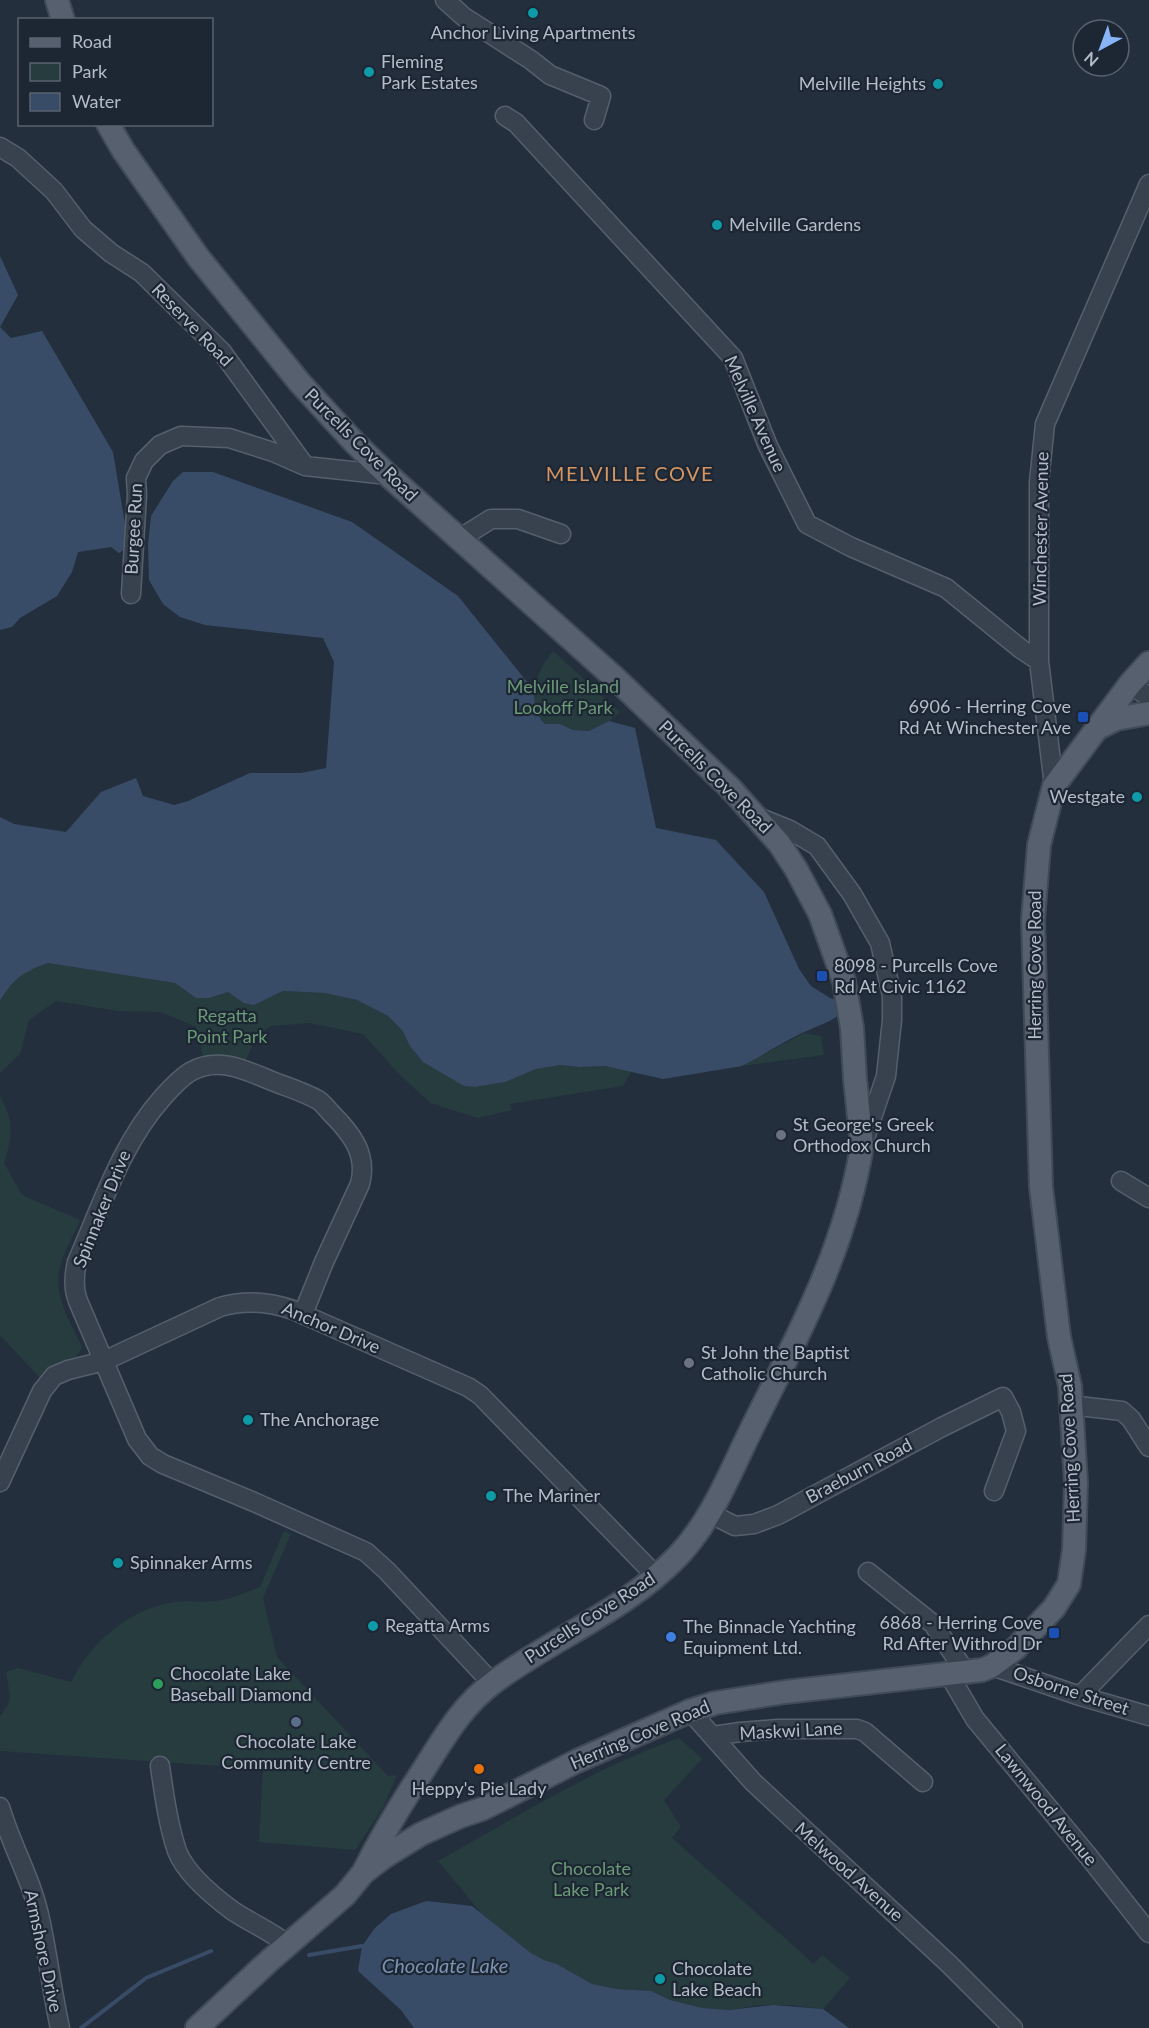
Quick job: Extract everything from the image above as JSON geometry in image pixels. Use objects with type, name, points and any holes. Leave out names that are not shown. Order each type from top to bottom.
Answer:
[{"type":"main road","points":[[57,0],[62,18]]},
{"type":"main road","name":"Purcells Cove Road","points":[[109,126],[198,257],[300,383],[354,442],[616,679],[758,817],[779,843],[820,914],[844,981],[852,1028],[862,1146],[858,1169],[827,1273],[778,1379],[709,1513],[679,1554],[656,1576],[598,1617],[492,1683],[467,1706],[453,1723],[403,1800],[363,1873]]},
{"type":"main road","name":"Herring Cove Road","points":[[197,2028],[345,1895],[363,1873],[403,1844],[425,1841],[466,1827],[482,1809],[577,1761],[690,1711],[743,1698],[982,1670],[992,1666],[1016,1648],[1054,1608],[1069,1584],[1074,1550],[1076,1499],[1070,1386],[1059,1336],[1041,1187],[1033,920],[1035,882],[1039,845],[1054,786],[1130,684],[1149,663]]},
{"type":"main road","points":[[1096,729],[1116,719],[1149,713]]},
{"type":"main road","points":[[414,1785],[413,1812],[425,1841]]},
{"type":"main road","name":"Herring Cove Road","points":[[345,1895],[374,1881],[425,1841]]},
{"type":"street","points":[[445,0],[465,17],[550,75],[601,96],[594,120]]},
{"type":"street","name":"Melville Avenue","points":[[505,116],[516,123],[734,358],[768,446],[807,524],[851,547],[946,588],[1039,661]]},
{"type":"street","name":"Reserve Road","points":[[0,147],[18,158],[54,191],[83,229],[111,254],[142,273],[222,352],[305,466]]},
{"type":"street","name":"Winchester Avenue","points":[[1054,786],[1039,661],[1039,482],[1045,424],[1149,184]]},
{"type":"street","name":"Burgee Run","points":[[131,594],[136,478],[144,461],[160,445],[181,436],[229,438],[273,452],[305,466]]},
{"type":"street","points":[[305,466],[388,475]]},
{"type":"street","points":[[459,539],[491,519],[518,519],[561,534]]},
{"type":"street","points":[[1130,684],[1149,697]]},
{"type":"street","points":[[758,817],[790,830],[817,846],[852,894],[880,943],[892,996],[892,1020],[886,1076],[862,1146]]},
{"type":"street","name":"Spinnaker Drive","points":[[303,1314],[360,1184],[362,1167],[358,1147],[346,1128],[320,1101],[241,1068],[223,1064],[207,1065],[192,1071],[177,1082],[147,1116],[126,1149],[77,1262],[74,1282],[76,1296],[138,1439],[150,1456],[163,1464],[366,1552],[387,1571],[492,1683]]},
{"type":"street","points":[[1121,1181],[1149,1198]]},
{"type":"street","name":"Anchor Drive","points":[[0,1482],[42,1391],[48,1382],[61,1372],[104,1361],[226,1306],[251,1303],[269,1304],[303,1314],[468,1387],[480,1395],[656,1576]]},
{"type":"street","name":"Braeburn Road","points":[[709,1513],[735,1526],[754,1524],[778,1515],[951,1422],[1003,1397],[1011,1412],[1016,1431],[994,1491]]},
{"type":"street","points":[[1070,1405],[1122,1411],[1131,1419],[1149,1447]]},
{"type":"street","name":"Lawnwood Avenue","points":[[868,1572],[933,1624],[957,1672],[975,1719],[1149,1933]]},
{"type":"street","points":[[1080,1696],[1149,1625]]},
{"type":"street","name":"Osborne Street","points":[[992,1666],[1080,1696],[1149,1716]]},
{"type":"street","name":"Melwood Avenue","points":[[690,1711],[753,1782],[949,1964],[1013,2028]]},
{"type":"street","name":"Maskwi Lane","points":[[712,1736],[778,1729],[857,1729],[865,1732],[923,1782]]},
{"type":"street","points":[[160,1766],[178,1853],[187,1867],[198,1882],[235,1912],[268,1930],[288,1945]]},
{"type":"street","name":"Armshore Drive","points":[[0,1807],[10,1838],[27,1874],[40,1918],[60,2028]]},
{"type":"green space","name":"Melville Island Lookoff Park","points":[[553,651],[620,712],[609,721],[589,731],[573,730],[560,724],[545,724],[536,711],[532,688],[544,663]]},
{"type":"green space","name":"Regatta Point Park","points":[[48,963],[175,983],[196,998],[209,998],[228,992],[254,1005],[283,991],[325,993],[357,1000],[388,1016],[402,1030],[410,1046],[464,1086],[475,1087],[505,1082],[536,1069],[560,1065],[605,1066],[632,1071],[623,1086],[510,1104],[512,1110],[478,1118],[430,1103],[396,1071],[363,1034],[310,1023],[271,1026],[258,1034],[245,1062],[225,1056],[203,1057],[196,1027],[161,1012],[118,1011],[56,1001],[29,1020],[20,1054],[0,1073],[0,1001],[7,989],[28,969]]},
{"type":"green space","points":[[804,1033],[821,1036],[824,1055],[742,1066]]},
{"type":"green space","points":[[0,1097],[8,1114],[11,1130],[4,1163],[22,1195],[80,1220],[63,1259],[58,1282],[65,1311],[82,1347],[77,1356],[59,1363],[40,1378],[0,1335]]},
{"type":"green space","points":[[284,1531],[291,1534],[263,1598],[277,1657],[388,1776],[397,1775],[383,1808],[355,1850],[259,1842],[263,1769],[0,1751],[0,1716],[8,1705],[10,1696],[6,1672],[18,1668],[71,1682],[89,1653],[101,1641],[113,1630],[141,1612],[174,1602],[221,1600],[260,1587]]},
{"type":"green space","name":"Chocolate Lake Park","points":[[679,1738],[702,1759],[664,1800],[681,1827],[672,1838],[814,1964],[822,1955],[850,1978],[823,2009],[791,2005],[758,2005],[729,2010],[702,2008],[670,2000],[651,1991],[617,1989],[592,1984],[557,1964],[531,1953],[481,1913],[438,1861],[586,1778]]},
{"type":"water","points":[[0,256],[18,295],[0,327]]},
{"type":"water","points":[[0,327],[11,338],[42,331],[113,452],[126,530],[125,549],[119,553],[111,547],[78,552],[72,572],[57,596],[20,618],[12,627],[0,630]]},
{"type":"water","points":[[183,472],[213,472],[352,522],[458,596],[532,688],[536,711],[545,724],[560,724],[573,730],[589,731],[609,721],[635,728],[656,828],[716,840],[764,892],[799,969],[811,986],[830,998],[842,1002],[839,1015],[742,1066],[663,1079],[605,1066],[560,1065],[536,1069],[505,1082],[475,1087],[464,1086],[423,1062],[410,1046],[402,1030],[388,1016],[357,1000],[325,993],[283,991],[254,1005],[244,1003],[228,992],[209,998],[196,998],[175,983],[48,963],[20,977],[0,1001],[0,817],[14,824],[66,832],[101,792],[136,778],[143,796],[174,805],[250,773],[301,773],[326,768],[334,662],[323,638],[205,625],[180,617],[163,604],[149,580],[148,544],[151,516],[173,481]]},
{"type":"water","name":"Chocolate Lake","points":[[426,1901],[472,1906],[531,1953],[557,1964],[592,1984],[617,1989],[651,1991],[670,2000],[702,2008],[729,2010],[773,2005],[823,2009],[849,2028],[414,2028],[401,2010],[358,1971],[362,1946],[375,1928],[391,1914]]},
{"type":"waterway","points":[[309,1955],[362,1946]]},
{"type":"waterway","points":[[81,2028],[146,1978],[211,1951]]},
{"type":"place","name":"Anchor Living Apartments","points":[[533,13]]},
{"type":"place","name":"Fleming Park Estates","points":[[369,72]]},
{"type":"place","name":"Melville Heights","points":[[938,84]]},
{"type":"place","name":"Melville Gardens","points":[[717,225]]},
{"type":"place","name":"6906 - Herring Cove Rd At Winchester Ave","points":[[1083,717]]},
{"type":"place","name":"Westgate","points":[[1137,797]]},
{"type":"place","name":"8098 - Purcells Cove Rd At Civic 1162","points":[[822,976]]},
{"type":"place","name":"St George's Greek Orthodox Church","points":[[781,1135]]},
{"type":"place","name":"St John the Baptist Catholic Church","points":[[689,1363]]},
{"type":"place","name":"The Anchorage","points":[[248,1420]]},
{"type":"place","name":"The Mariner","points":[[491,1496]]},
{"type":"place","name":"Spinnaker Arms","points":[[118,1563]]},
{"type":"place","name":"Regatta Arms","points":[[373,1626]]},
{"type":"place","name":"6868 - Herring Cove Rd After Withrod Dr","points":[[1054,1633]]},
{"type":"place","name":"The Binnacle Yachting Equipment Ltd.","points":[[671,1637]]},
{"type":"place","name":"Chocolate Lake Baseball Diamond","points":[[158,1684]]},
{"type":"place","name":"Chocolate Lake Community Centre","points":[[296,1722]]},
{"type":"place","name":"Heppy's Pie Lady","points":[[479,1769]]},
{"type":"place","name":"Chocolate Lake Beach","points":[[660,1979]]},
{"type":"district","name":"MELVILLE COVE","points":[[630,474]]}]
